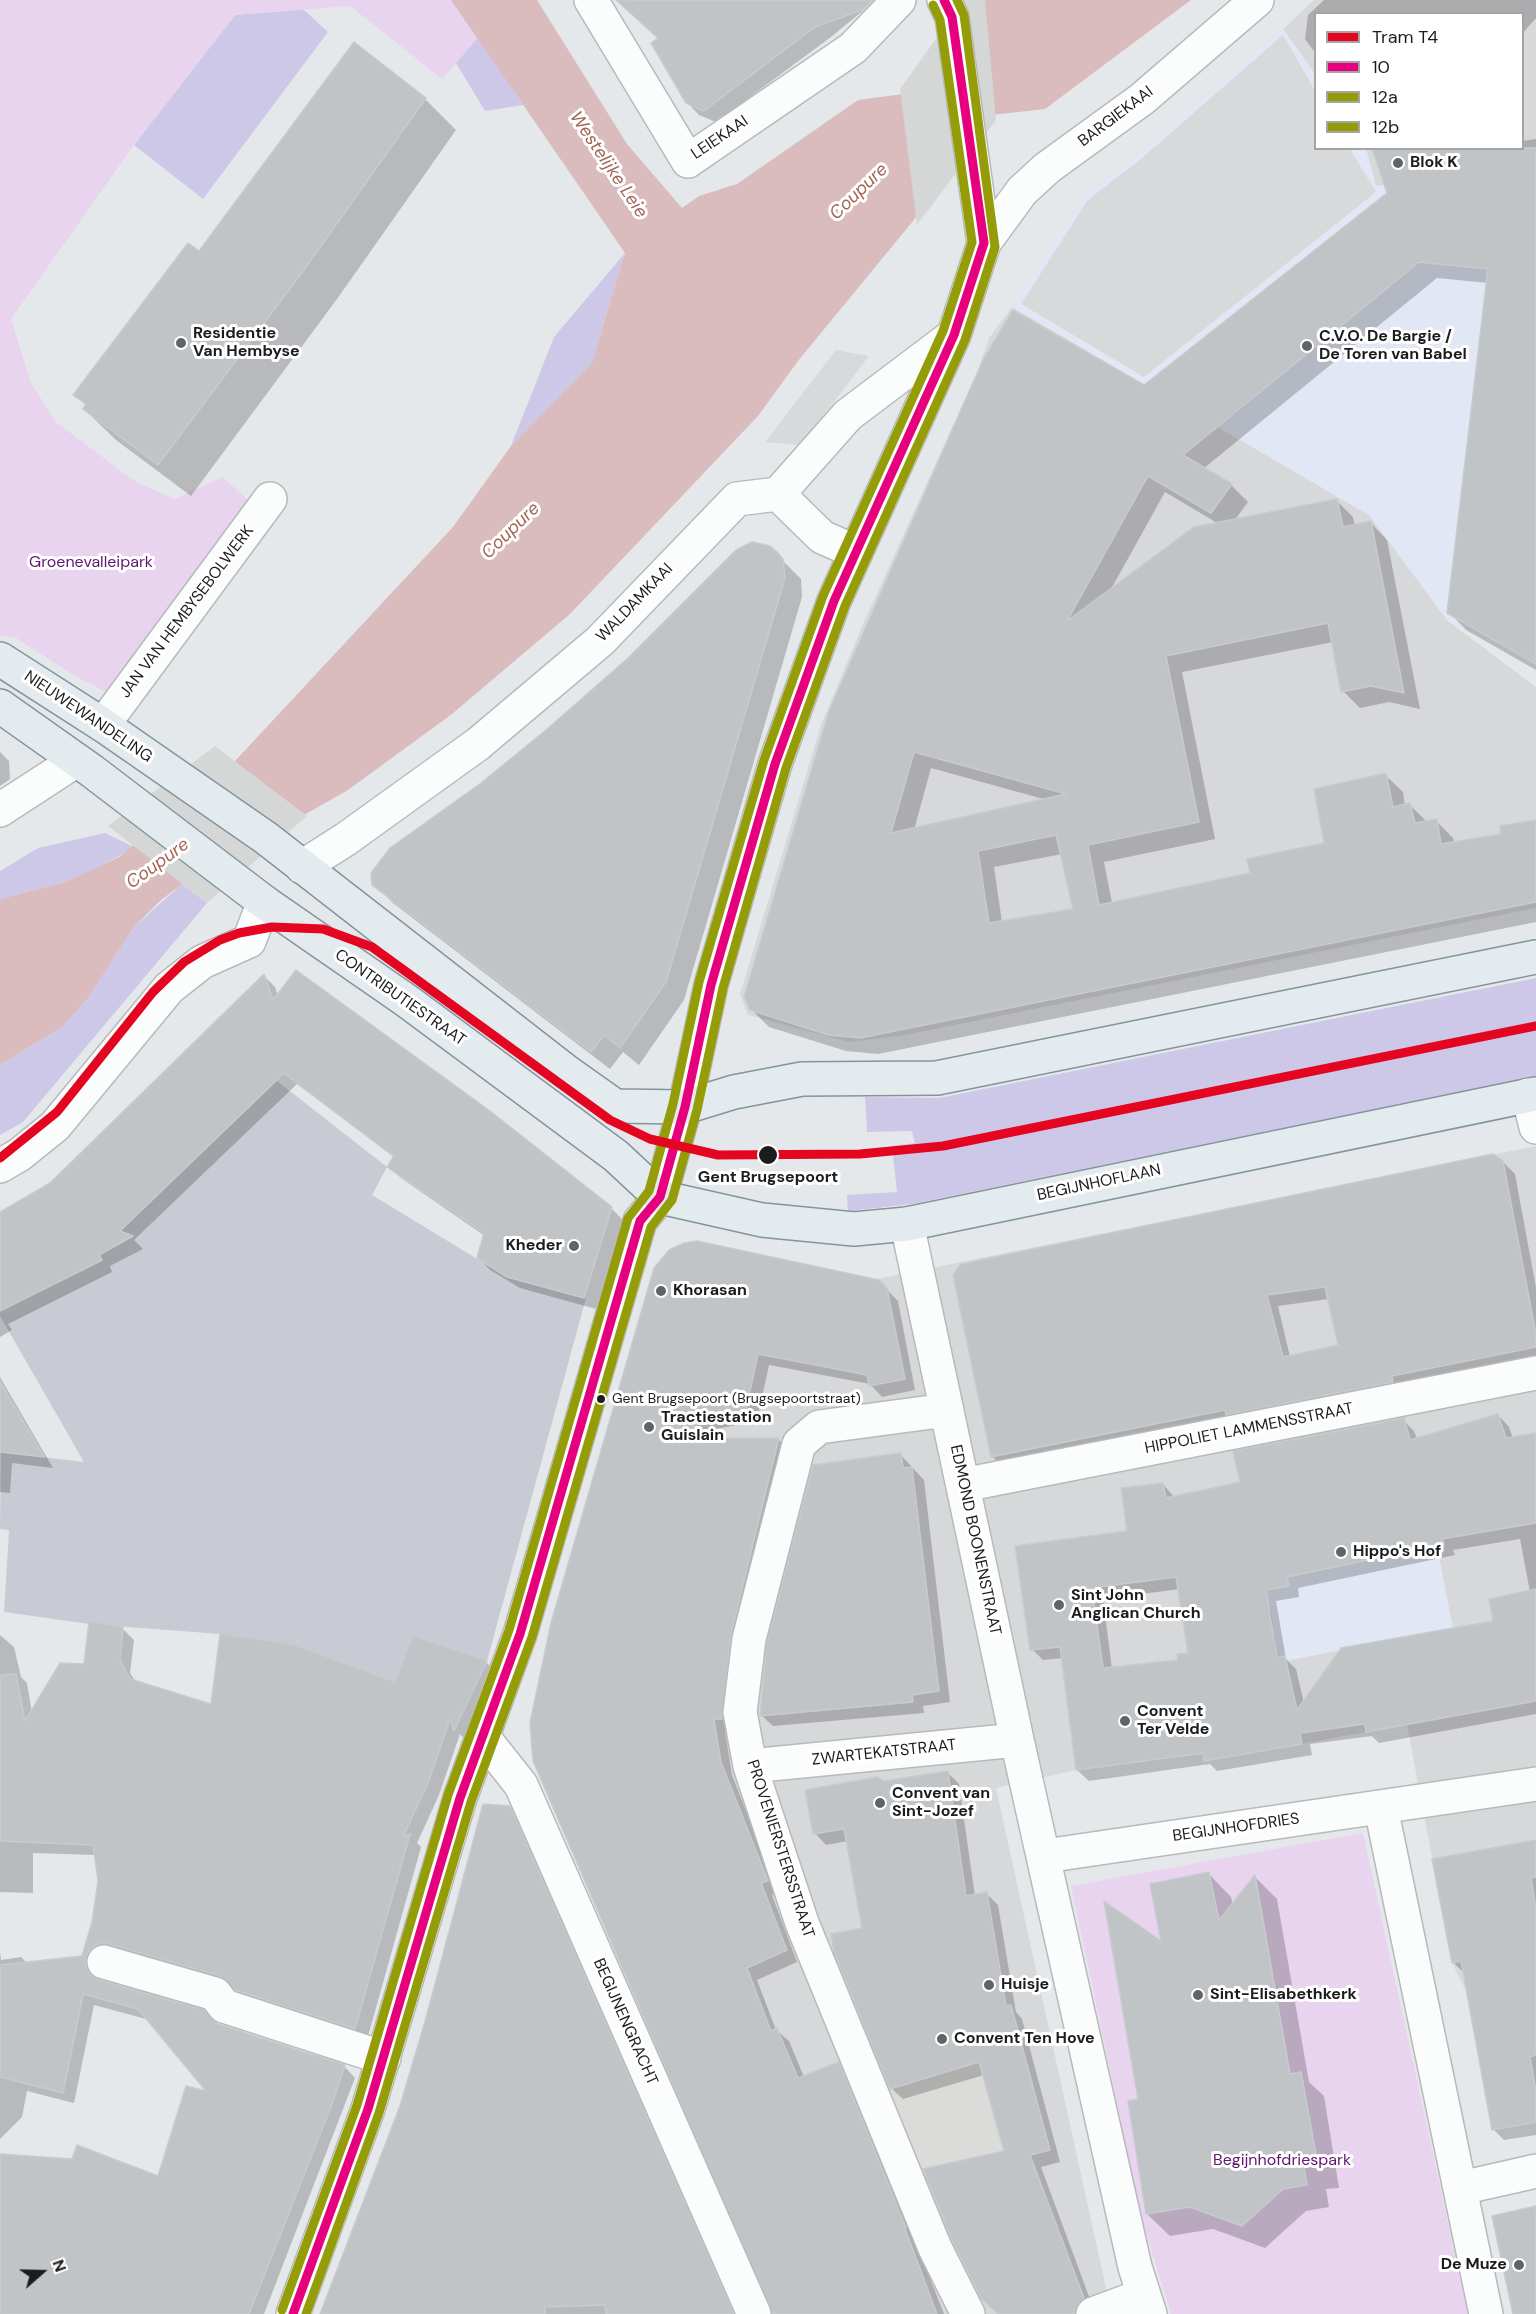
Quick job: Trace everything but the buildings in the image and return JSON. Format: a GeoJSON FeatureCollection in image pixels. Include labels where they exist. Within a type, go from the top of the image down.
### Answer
{"type":"FeatureCollection","features":[{"type":"Feature","properties":{"kind":"main road","name":"NIEUWEWANDELING"},"geometry":{"type":"LineString","coordinates":[[0,659],[103,725],[274,844],[302,867]]}},
{"type":"Feature","properties":{"kind":"main road"},"geometry":{"type":"LineString","coordinates":[[0,705],[74,759]]}},
{"type":"Feature","properties":{"kind":"main road","name":"CONTRIBUTIESTRAAT"},"geometry":{"type":"LineString","coordinates":[[74,759],[264,902],[407,1001],[616,1156],[660,1197]]}},
{"type":"Feature","properties":{"kind":"main road"},"geometry":{"type":"LineString","coordinates":[[302,867],[567,1072],[615,1106],[685,1107],[734,1092],[802,1079],[937,1078],[1536,957]]}},
{"type":"Feature","properties":{"kind":"main road","name":"BEGIJNHOFLAAN"},"geometry":{"type":"LineString","coordinates":[[660,1197],[762,1220],[854,1229],[908,1224],[1532,1095]]}},
{"type":"Feature","properties":{"kind":"street","name":"LEIEKAAI"},"geometry":{"type":"LineString","coordinates":[[591,0],[688,161],[853,48],[898,0]]}},
{"type":"Feature","properties":{"kind":"street","name":"BARGIEKAAI"},"geometry":{"type":"LineString","coordinates":[[984,243],[1022,191],[1047,168],[1142,99],[1257,0]]}},
{"type":"Feature","properties":{"kind":"street"},"geometry":{"type":"LineString","coordinates":[[293,2314],[368,2109],[460,1798],[520,1634],[640,1221],[660,1197],[685,1107],[711,985],[775,764],[834,601],[954,335],[984,243],[948,9]]}},
{"type":"Feature","properties":{"kind":"street"},"geometry":{"type":"LineString","coordinates":[[856,552],[822,537],[778,494],[848,415],[954,335]]}},
{"type":"Feature","properties":{"kind":"street","name":"WALDAMKAAI"},"geometry":{"type":"LineString","coordinates":[[302,867],[346,839],[486,737],[600,641],[737,499],[778,494]]}},
{"type":"Feature","properties":{"kind":"street","name":"JAN VAN HEMBYSEBOLWERK"},"geometry":{"type":"LineString","coordinates":[[103,725],[270,499]]}},
{"type":"Feature","properties":{"kind":"street"},"geometry":{"type":"LineString","coordinates":[[0,810],[66,767],[74,759]]}},
{"type":"Feature","properties":{"kind":"street"},"geometry":{"type":"LineString","coordinates":[[0,1166],[19,1155],[55,1126],[169,988],[202,962],[249,941],[264,902]]}},
{"type":"Feature","properties":{"kind":"street"},"geometry":{"type":"LineString","coordinates":[[1532,1095],[1536,1127]]}},
{"type":"Feature","properties":{"kind":"street","name":"EDMOND BOONENSTRAAT"},"geometry":{"type":"LineString","coordinates":[[908,1224],[1017,1740],[1045,1856]]}},
{"type":"Feature","properties":{"kind":"street","name":"HIPPOLIET LAMMENSSTRAAT"},"geometry":{"type":"LineString","coordinates":[[963,1485],[1536,1373]]}},
{"type":"Feature","properties":{"kind":"street","name":"PROVENIERSTERSSTRAAT"},"geometry":{"type":"LineString","coordinates":[[947,1410],[819,1427],[799,1444],[749,1639],[740,1712],[750,1766],[802,1923],[935,2248],[968,2314]]}},
{"type":"Feature","properties":{"kind":"street","name":"BEGIJNENGRACHT"},"geometry":{"type":"LineString","coordinates":[[483,1737],[520,1785],[754,2314]]}},
{"type":"Feature","properties":{"kind":"street","name":"ZWARTEKATSTRAAT"},"geometry":{"type":"LineString","coordinates":[[750,1766],[1017,1740]]}},
{"type":"Feature","properties":{"kind":"street","name":"BEGIJNHOFDRIES"},"geometry":{"type":"LineString","coordinates":[[1045,1856],[1536,1784]]}},
{"type":"Feature","properties":{"kind":"street"},"geometry":{"type":"LineString","coordinates":[[1381,1808],[1486,2314]]}},
{"type":"Feature","properties":{"kind":"street"},"geometry":{"type":"LineString","coordinates":[[1045,1856],[1147,2305],[1093,2314]]}},
{"type":"Feature","properties":{"kind":"street"},"geometry":{"type":"LineString","coordinates":[[104,1962],[215,1994],[224,2006],[384,2058]]}},
{"type":"Feature","properties":{"kind":"street"},"geometry":{"type":"LineString","coordinates":[[1461,2188],[1536,2171]]}},
{"type":"Feature","properties":{"kind":"shaded area"},"geometry":{"type":"Polygon","coordinates":[[[451,0],[523,105],[485,111],[456,63],[451,0]]]}},
{"type":"Feature","properties":{"kind":"shaded area"},"geometry":{"type":"Polygon","coordinates":[[[1314,0],[1536,0],[1536,167],[1376,186],[1366,150],[1524,150],[1524,12],[1314,12],[1314,73],[1283,29],[1314,0]]]}},
{"type":"Feature","properties":{"kind":"shaded area"},"geometry":{"type":"Polygon","coordinates":[[[303,9],[328,32],[203,199],[134,145],[235,15],[303,9]]]}},
{"type":"Feature","properties":{"kind":"shaded area","name":"C.V.O. De Bargie / De Toren van Babel"},"geometry":{"type":"Polygon","coordinates":[[[1283,29],[1314,73],[1314,150],[1366,150],[1376,186],[1536,167],[1536,478],[1505,647],[1448,621],[1369,515],[1012,307],[1086,194],[1141,154],[1283,29]]]}},
{"type":"Feature","properties":{"kind":"shaded area"},"geometry":{"type":"Polygon","coordinates":[[[1283,35],[1314,89],[1314,150],[1351,150],[1376,192],[1144,377],[1021,304],[1088,200],[1141,159],[1283,35]]]}},
{"type":"Feature","properties":{"kind":"shaded area"},"geometry":{"type":"Polygon","coordinates":[[[625,253],[592,363],[511,446],[554,337],[625,253]]]}},
{"type":"Feature","properties":{"kind":"shaded area"},"geometry":{"type":"Polygon","coordinates":[[[1012,307],[1369,515],[1448,621],[1536,687],[1536,908],[900,1036],[848,1042],[748,1015],[740,994],[821,725],[863,624],[978,370],[989,338],[1012,307]]]}},
{"type":"Feature","properties":{"kind":"shaded area"},"geometry":{"type":"Polygon","coordinates":[[[836,350],[869,356],[801,445],[765,442],[836,350]]]}},
{"type":"Feature","properties":{"kind":"shaded area"},"geometry":{"type":"Polygon","coordinates":[[[105,833],[134,847],[91,872],[66,882],[0,899],[0,871],[38,848],[105,833]]]}},
{"type":"Feature","properties":{"kind":"shaded area"},"geometry":{"type":"Polygon","coordinates":[[[182,884],[207,903],[23,1122],[0,1135],[0,1065],[62,1027],[86,1001],[134,927],[182,884]]]}},
{"type":"Feature","properties":{"kind":"shaded area"},"geometry":{"type":"Polygon","coordinates":[[[1536,978],[1536,1076],[912,1204],[848,1211],[847,1195],[897,1192],[892,1146],[915,1143],[912,1131],[867,1132],[865,1097],[939,1098],[1536,978]]]}},
{"type":"Feature","properties":{"kind":"shaded area"},"geometry":{"type":"Polygon","coordinates":[[[277,1081],[387,1167],[372,1195],[507,1277],[586,1298],[487,1661],[413,1636],[395,1682],[292,1644],[220,1634],[89,1624],[4,1612],[9,1530],[0,1529],[1,1452],[84,1462],[0,1316],[0,1311],[102,1261],[99,1255],[132,1237],[120,1231],[277,1081]]]}},
{"type":"Feature","properties":{"kind":"shaded area"},"geometry":{"type":"Polygon","coordinates":[[[1536,1146],[1536,2122],[1492,2130],[1467,1993],[1452,1963],[1407,1725],[1204,1761],[1203,1753],[1076,1770],[996,1788],[1108,2297],[1129,2314],[771,2314],[533,1761],[530,1723],[549,1630],[660,1260],[669,1250],[684,1243],[877,1279],[1536,1146]]]}},
{"type":"Feature","properties":{"kind":"shaded area","name":"Hippo's Hof"},"geometry":{"type":"Polygon","coordinates":[[[1236,1465],[1426,1495],[1444,1544],[1437,1546],[1453,1628],[1286,1661],[1285,1656],[1277,1658],[1271,1610],[1250,1614],[1251,1538],[1236,1465]]]}},
{"type":"Feature","properties":{"kind":"shaded area"},"geometry":{"type":"Polygon","coordinates":[[[979,2062],[1007,2157],[978,2157],[904,2173],[872,2094],[979,2062]]]}},
{"type":"Feature","properties":{"kind":"green space","name":"Groenevalleipark"},"geometry":{"type":"Polygon","coordinates":[[[0,0],[451,0],[478,38],[442,79],[350,6],[235,15],[134,145],[11,319],[31,383],[56,422],[133,480],[174,499],[223,477],[251,503],[110,694],[73,675],[16,638],[0,635],[0,0]]]}},
{"type":"Feature","properties":{"kind":"green space","name":"Begijnhofdriespark"},"geometry":{"type":"Polygon","coordinates":[[[1363,1833],[1468,2314],[1171,2314],[1141,2216],[1071,1886],[1363,1833]]]}},
{"type":"Feature","properties":{"kind":"water"},"geometry":{"type":"Polygon","coordinates":[[[451,0],[537,0],[627,144],[682,208],[699,196],[737,184],[858,100],[903,94],[970,0],[1191,0],[1045,109],[992,115],[913,221],[798,361],[758,416],[570,614],[452,714],[348,790],[182,884],[160,901],[134,927],[86,1001],[62,1027],[0,1065],[0,899],[66,882],[119,857],[235,761],[453,527],[511,446],[592,363],[625,253],[451,0]]]}},
{"type":"Feature","properties":{"kind":"pier"},"geometry":{"type":"Polygon","coordinates":[[[964,0],[985,0],[996,120],[917,225],[900,89],[964,0]]]}},
{"type":"Feature","properties":{"kind":"pier"},"geometry":{"type":"Polygon","coordinates":[[[215,746],[307,816],[207,903],[108,826],[215,746]]]}},
{"type":"Feature","properties":{"kind":"tram line","name":"T4"},"geometry":{"type":"LineString","coordinates":[[0,1158],[57,1112],[153,992],[184,962],[220,940],[239,933],[272,927],[323,929],[372,947],[610,1120],[650,1139],[718,1155],[860,1154],[943,1146],[1536,1026]]}},
{"type":"Feature","properties":{"kind":"transit line","name":"10"},"geometry":{"type":"LineString","coordinates":[[293,2314],[368,2109],[460,1798],[520,1634],[640,1221],[660,1197],[685,1107],[711,985],[775,764],[834,601],[954,335],[984,243],[952,17],[944,0]]}},
{"type":"Feature","properties":{"kind":"transit line","name":"12a"},"geometry":{"type":"LineString","coordinates":[[306,2314],[379,2113],[471,1802],[532,1637],[651,1227],[672,1200],[697,1110],[723,988],[786,768],[845,606],[965,340],[995,247],[964,15],[957,0]]}},
{"type":"Feature","properties":{"kind":"transit line","name":"12b"},"geometry":{"type":"LineString","coordinates":[[282,2310],[357,2105],[448,1795],[509,1630],[628,1218],[649,1191],[673,1104],[699,982],[764,760],[823,596],[943,331],[972,242],[940,20],[933,5]]}},
{"type":"Feature","properties":{"kind":"place","name":"Blok K"},"geometry":{"type":"Point","coordinates":[1398,163]}},
{"type":"Feature","properties":{"kind":"place","name":"Residentie Van Hembyse"},"geometry":{"type":"Point","coordinates":[181,343]}},
{"type":"Feature","properties":{"kind":"place","name":"C.V.O. De Bargie / De Toren van Babel"},"geometry":{"type":"Point","coordinates":[1307,346]}},
{"type":"Feature","properties":{"kind":"place","name":"Gent Brugsepoort"},"geometry":{"type":"Point","coordinates":[768,1155]}},
{"type":"Feature","properties":{"kind":"place","name":"Kheder"},"geometry":{"type":"Point","coordinates":[574,1246]}},
{"type":"Feature","properties":{"kind":"place","name":"Khorasan"},"geometry":{"type":"Point","coordinates":[661,1291]}},
{"type":"Feature","properties":{"kind":"place","name":"Gent Brugsepoort (Brugsepoortstraat)"},"geometry":{"type":"Point","coordinates":[601,1399]}},
{"type":"Feature","properties":{"kind":"place","name":"Tractiestation Guislain"},"geometry":{"type":"Point","coordinates":[649,1427]}},
{"type":"Feature","properties":{"kind":"place","name":"Hippo's Hof"},"geometry":{"type":"Point","coordinates":[1341,1552]}},
{"type":"Feature","properties":{"kind":"place","name":"Sint John Anglican Church"},"geometry":{"type":"Point","coordinates":[1059,1605]}},
{"type":"Feature","properties":{"kind":"place","name":"Convent Ter Velde"},"geometry":{"type":"Point","coordinates":[1125,1721]}},
{"type":"Feature","properties":{"kind":"place","name":"Convent van Sint-Jozef"},"geometry":{"type":"Point","coordinates":[880,1803]}},
{"type":"Feature","properties":{"kind":"place","name":"Huisje"},"geometry":{"type":"Point","coordinates":[989,1985]}},
{"type":"Feature","properties":{"kind":"place","name":"Sint-Elisabethkerk"},"geometry":{"type":"Point","coordinates":[1198,1995]}},
{"type":"Feature","properties":{"kind":"place","name":"Convent Ten Hove"},"geometry":{"type":"Point","coordinates":[942,2039]}},
{"type":"Feature","properties":{"kind":"place","name":"De Muze"},"geometry":{"type":"Point","coordinates":[1519,2265]}},
{"type":"Feature","properties":{"kind":"water label","name":"Westelijke Leie"},"geometry":{"type":"Point","coordinates":[608,165]}},
{"type":"Feature","properties":{"kind":"water label","name":"Coupure"},"geometry":{"type":"Point","coordinates":[859,192]}},
{"type":"Feature","properties":{"kind":"water label","name":"Coupure"},"geometry":{"type":"Point","coordinates":[511,531]}},
{"type":"Feature","properties":{"kind":"water label","name":"Coupure"},"geometry":{"type":"Point","coordinates":[158,864]}}]}
